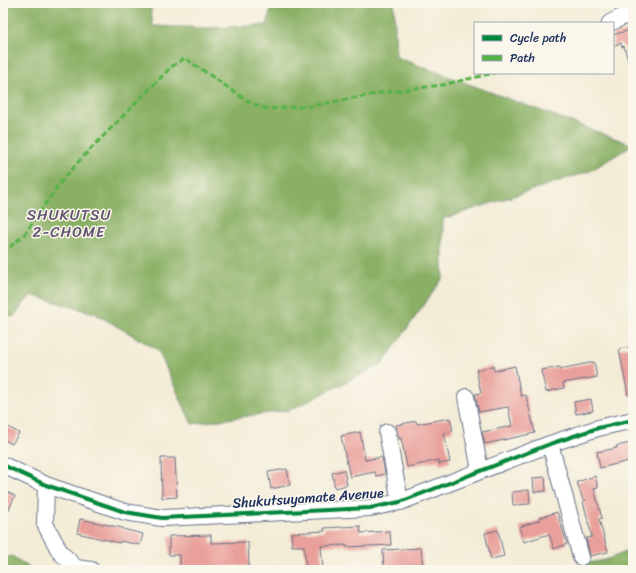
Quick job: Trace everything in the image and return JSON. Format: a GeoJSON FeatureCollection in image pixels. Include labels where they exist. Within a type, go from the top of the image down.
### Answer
{"type":"FeatureCollection","features":[{"type":"Feature","properties":{"kind":"street"},"geometry":{"type":"LineString","coordinates":[[466,397],[480,470]]}},
{"type":"Feature","properties":{"kind":"street","name":"Shukutsuyamate Avenue"},"geometry":{"type":"LineString","coordinates":[[3,465],[46,485],[125,512],[162,518],[370,508],[400,502],[550,444],[598,428],[633,420]]}},
{"type":"Feature","properties":{"kind":"street"},"geometry":{"type":"LineString","coordinates":[[387,432],[400,502]]}},
{"type":"Feature","properties":{"kind":"street"},"geometry":{"type":"LineString","coordinates":[[550,444],[581,558]]}},
{"type":"Feature","properties":{"kind":"street"},"geometry":{"type":"LineString","coordinates":[[46,485],[45,524],[60,552],[76,568],[91,570]]}},
{"type":"Feature","properties":{"kind":"green space"},"geometry":{"type":"Polygon","coordinates":[[[3,3],[150,3],[153,26],[209,28],[267,25],[272,3],[394,3],[396,57],[633,145],[590,171],[443,219],[443,278],[382,364],[290,410],[192,424],[158,350],[94,313],[31,295],[13,317],[3,312],[3,3]]]}},
{"type":"Feature","properties":{"kind":"green space"},"geometry":{"type":"Polygon","coordinates":[[[633,549],[633,570],[565,570],[570,566],[606,560],[633,549]]]}},
{"type":"Feature","properties":{"kind":"green space"},"geometry":{"type":"Polygon","coordinates":[[[12,556],[33,570],[3,570],[3,558],[12,556]]]}},
{"type":"Feature","properties":{"kind":"building"},"geometry":{"type":"Polygon","coordinates":[[[633,29],[633,67],[630,68],[624,46],[622,47],[621,43],[614,46],[614,35],[633,29]]]}},
{"type":"Feature","properties":{"kind":"building"},"geometry":{"type":"Polygon","coordinates":[[[633,346],[633,394],[628,395],[619,349],[633,346]]]}},
{"type":"Feature","properties":{"kind":"building"},"geometry":{"type":"Polygon","coordinates":[[[594,362],[597,377],[563,383],[564,388],[546,392],[541,370],[560,367],[560,369],[594,362]]]}},
{"type":"Feature","properties":{"kind":"building"},"geometry":{"type":"Polygon","coordinates":[[[493,366],[494,371],[515,366],[521,396],[526,395],[535,433],[485,444],[482,432],[512,426],[508,407],[479,412],[475,394],[481,393],[476,370],[493,366]]]}},
{"type":"Feature","properties":{"kind":"building"},"geometry":{"type":"Polygon","coordinates":[[[591,399],[593,411],[576,414],[574,402],[591,399]]]}},
{"type":"Feature","properties":{"kind":"building"},"geometry":{"type":"Polygon","coordinates":[[[450,418],[453,431],[444,433],[450,462],[439,464],[439,460],[407,467],[401,438],[399,439],[396,425],[416,421],[417,424],[450,418]]]}},
{"type":"Feature","properties":{"kind":"building"},"geometry":{"type":"Polygon","coordinates":[[[3,424],[19,433],[12,444],[3,439],[3,424]]]}},
{"type":"Feature","properties":{"kind":"building"},"geometry":{"type":"Polygon","coordinates":[[[360,432],[365,460],[382,457],[385,474],[376,476],[375,472],[350,477],[341,436],[360,432]]]}},
{"type":"Feature","properties":{"kind":"building"},"geometry":{"type":"Polygon","coordinates":[[[631,443],[633,460],[600,468],[597,452],[617,448],[616,446],[631,443]]]}},
{"type":"Feature","properties":{"kind":"building"},"geometry":{"type":"Polygon","coordinates":[[[161,458],[175,458],[177,497],[162,498],[161,458]]]}},
{"type":"Feature","properties":{"kind":"building"},"geometry":{"type":"Polygon","coordinates":[[[287,469],[290,485],[271,489],[268,472],[287,469]]]}},
{"type":"Feature","properties":{"kind":"building"},"geometry":{"type":"Polygon","coordinates":[[[344,470],[347,485],[335,488],[332,473],[344,470]]]}},
{"type":"Feature","properties":{"kind":"building"},"geometry":{"type":"Polygon","coordinates":[[[595,476],[598,487],[594,488],[602,518],[599,519],[608,552],[590,556],[586,538],[592,537],[583,501],[586,500],[583,500],[577,482],[595,476]]]}},
{"type":"Feature","properties":{"kind":"building"},"geometry":{"type":"Polygon","coordinates":[[[545,477],[546,491],[534,492],[533,478],[545,477]]]}},
{"type":"Feature","properties":{"kind":"building"},"geometry":{"type":"Polygon","coordinates":[[[3,490],[15,496],[3,522],[3,490]]]}},
{"type":"Feature","properties":{"kind":"building"},"geometry":{"type":"Polygon","coordinates":[[[529,490],[530,504],[513,505],[512,492],[529,490]]]}},
{"type":"Feature","properties":{"kind":"building"},"geometry":{"type":"Polygon","coordinates":[[[557,512],[567,544],[554,549],[549,534],[524,542],[519,527],[557,512]]]}},
{"type":"Feature","properties":{"kind":"building"},"geometry":{"type":"Polygon","coordinates":[[[80,519],[123,528],[143,534],[140,545],[120,541],[120,543],[77,533],[80,519]]]}},
{"type":"Feature","properties":{"kind":"building"},"geometry":{"type":"Polygon","coordinates":[[[360,526],[361,533],[390,531],[391,545],[346,547],[346,545],[321,546],[323,570],[306,570],[304,546],[292,546],[291,533],[325,531],[324,528],[360,526]]]}},
{"type":"Feature","properties":{"kind":"building"},"geometry":{"type":"Polygon","coordinates":[[[498,530],[504,556],[491,559],[485,533],[498,530]]]}},
{"type":"Feature","properties":{"kind":"building"},"geometry":{"type":"Polygon","coordinates":[[[211,535],[211,543],[248,542],[249,566],[180,568],[180,555],[169,555],[169,536],[211,535]]]}},
{"type":"Feature","properties":{"kind":"building"},"geometry":{"type":"Polygon","coordinates":[[[421,548],[423,568],[384,570],[383,550],[421,548]]]}},
{"type":"Feature","properties":{"kind":"marked path"},"geometry":{"type":"LineString","coordinates":[[3,253],[24,235],[59,184],[81,159],[171,67],[185,58],[249,102],[267,109],[311,106],[386,92],[442,85],[490,74]]}},
{"type":"Feature","properties":{"kind":"cycle path"},"geometry":{"type":"LineString","coordinates":[[3,465],[46,485],[125,512],[162,518],[370,508],[400,502],[550,444],[598,428],[633,420]]}},
{"type":"Feature","properties":{"kind":"district","name":"SHUKUTSU 2-CHOME"},"geometry":{"type":"Point","coordinates":[69,224]}}]}
